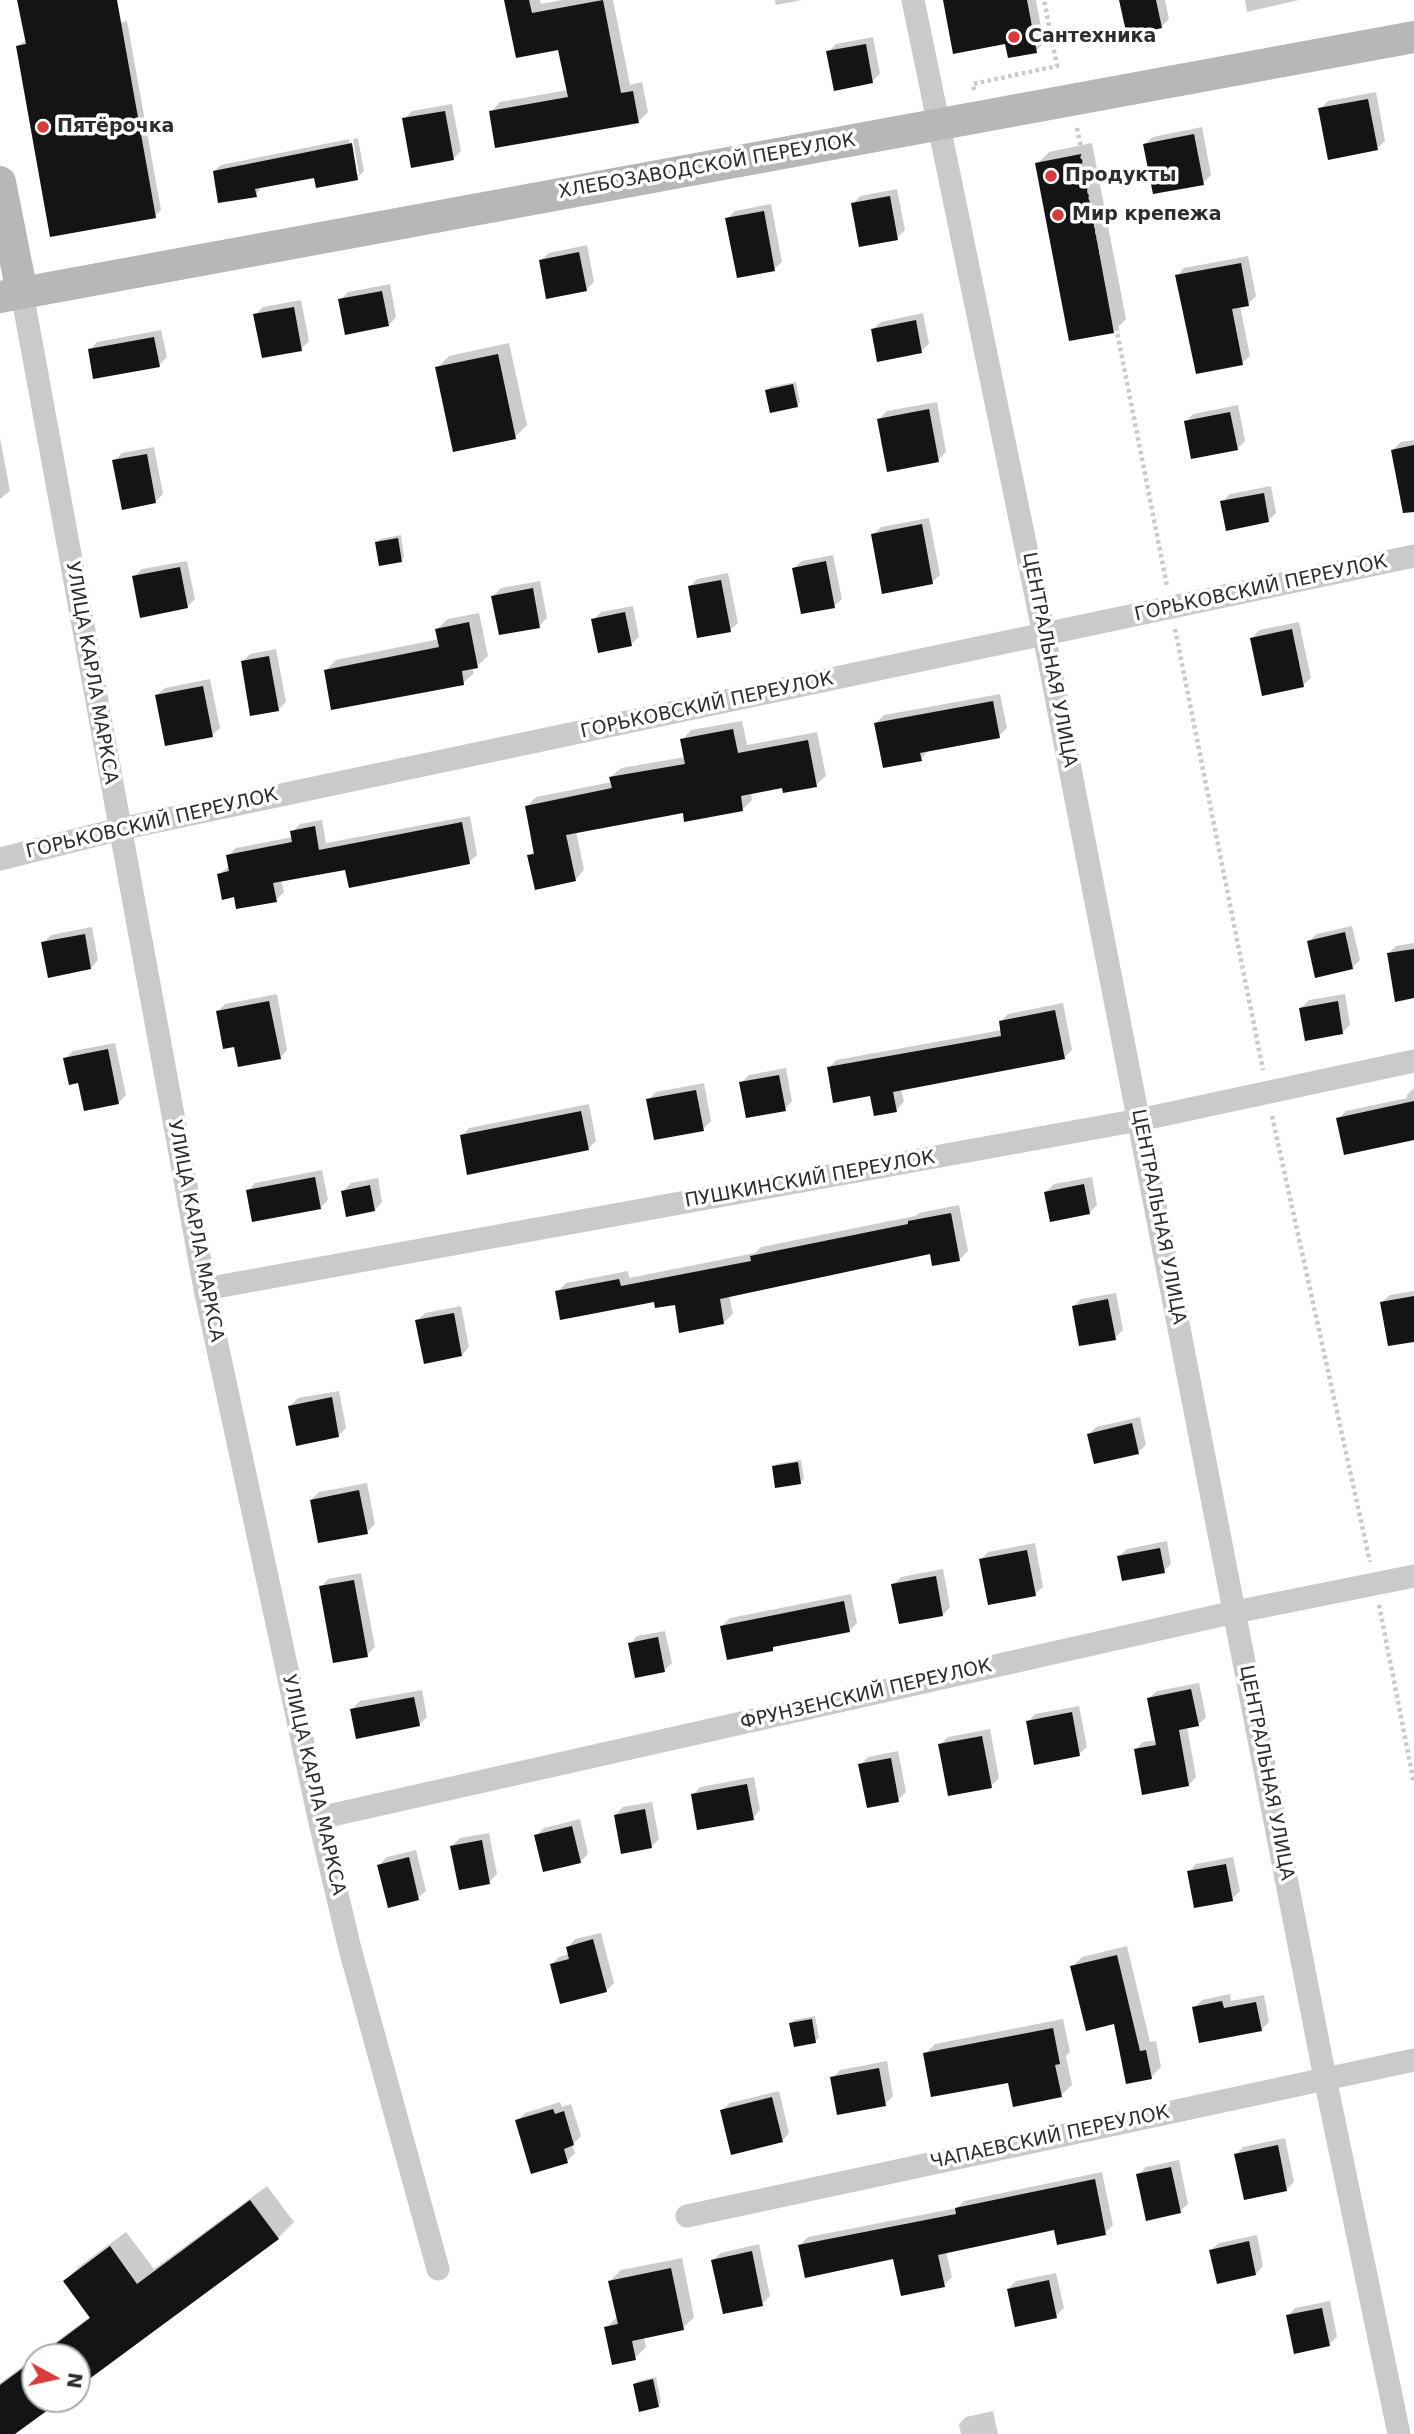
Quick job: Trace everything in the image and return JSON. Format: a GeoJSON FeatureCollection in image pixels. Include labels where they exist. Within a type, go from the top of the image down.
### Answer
{"type":"FeatureCollection","features":[{"type":"Feature","properties":{"kind":"street","name":"ЦЕНТРАЛЬНАЯ УЛИЦА"},"geometry":{"type":"LineString","coordinates":[[913,0],[1044,635],[1325,2078],[1399,2434]]}},
{"type":"Feature","properties":{"kind":"street","name":"ХЛЕБОЗАВОДСКОЙ ПЕРЕУЛОК"},"geometry":{"type":"LineString","coordinates":[[11,295],[1414,37]]}},
{"type":"Feature","properties":{"kind":"street","name":"УЛИЦА КАРЛА МАРКСА"},"geometry":{"type":"LineString","coordinates":[[0,182],[11,295],[120,829],[205,1289],[350,1950],[438,2269]]}},
{"type":"Feature","properties":{"kind":"street","name":"ГОРЬКОВСКИЙ ПЕРЕУЛОК"},"geometry":{"type":"LineString","coordinates":[[0,859],[120,829],[1414,556]]}},
{"type":"Feature","properties":{"kind":"street","name":"ПУШКИНСКИЙ ПЕРЕУЛОК"},"geometry":{"type":"LineString","coordinates":[[205,1289],[1139,1120],[1414,1061]]}},
{"type":"Feature","properties":{"kind":"street","name":"ФРУНЗЕНСКИЙ ПЕРЕУЛОК"},"geometry":{"type":"LineString","coordinates":[[319,1818],[1235,1612],[1414,1576]]}},
{"type":"Feature","properties":{"kind":"street","name":"ЧАПАЕВСКИЙ ПЕРЕУЛОК"},"geometry":{"type":"LineString","coordinates":[[687,2216],[1414,2060]]}},
{"type":"Feature","properties":{"kind":"path"},"geometry":{"type":"LineString","coordinates":[[981,116],[973,85],[1057,66],[1044,0]]}},
{"type":"Feature","properties":{"kind":"path"},"geometry":{"type":"LineString","coordinates":[[1064,130],[1078,128],[1267,1093],[1375,1584],[1414,1783]]}},
{"type":"Feature","properties":{"kind":"building"},"geometry":{"type":"Polygon","coordinates":[[[17,0],[117,0],[156,218],[50,237],[16,46],[26,44],[17,0]]]}},
{"type":"Feature","properties":{"kind":"building"},"geometry":{"type":"Polygon","coordinates":[[[504,0],[529,0],[532,13],[603,0],[621,93],[633,91],[639,123],[495,148],[489,111],[568,97],[558,50],[516,58],[504,0]]]}},
{"type":"Feature","properties":{"kind":"building"},"geometry":{"type":"Polygon","coordinates":[[[943,0],[1027,0],[1037,53],[1008,58],[1005,44],[953,54],[943,0]]]}},
{"type":"Feature","properties":{"kind":"building"},"geometry":{"type":"Polygon","coordinates":[[[1119,0],[1156,0],[1162,28],[1127,36],[1119,0]]]}},
{"type":"Feature","properties":{"kind":"building"},"geometry":{"type":"Polygon","coordinates":[[[866,44],[873,83],[834,91],[826,51],[866,44]]]}},
{"type":"Feature","properties":{"kind":"building"},"geometry":{"type":"Polygon","coordinates":[[[1368,99],[1378,150],[1328,160],[1318,108],[1368,99]]]}},
{"type":"Feature","properties":{"kind":"building"},"geometry":{"type":"Polygon","coordinates":[[[445,111],[454,160],[411,168],[402,118],[445,111]]]}},
{"type":"Feature","properties":{"kind":"building"},"geometry":{"type":"Polygon","coordinates":[[[1194,134],[1204,185],[1153,194],[1143,144],[1194,134]]]}},
{"type":"Feature","properties":{"kind":"building"},"geometry":{"type":"Polygon","coordinates":[[[352,143],[358,180],[316,188],[314,178],[255,189],[257,197],[218,203],[213,171],[352,143]]]}},
{"type":"Feature","properties":{"kind":"building"},"geometry":{"type":"Polygon","coordinates":[[[1081,154],[1114,333],[1069,341],[1035,163],[1081,154]]]}},
{"type":"Feature","properties":{"kind":"building"},"geometry":{"type":"Polygon","coordinates":[[[890,196],[898,240],[859,247],[851,203],[890,196]]]}},
{"type":"Feature","properties":{"kind":"building"},"geometry":{"type":"Polygon","coordinates":[[[764,211],[775,271],[737,278],[725,218],[764,211]]]}},
{"type":"Feature","properties":{"kind":"building"},"geometry":{"type":"Polygon","coordinates":[[[579,252],[587,291],[546,299],[539,260],[579,252]]]}},
{"type":"Feature","properties":{"kind":"building"},"geometry":{"type":"Polygon","coordinates":[[[1241,263],[1249,306],[1232,309],[1243,365],[1196,374],[1175,275],[1241,263]]]}},
{"type":"Feature","properties":{"kind":"building"},"geometry":{"type":"Polygon","coordinates":[[[382,291],[389,326],[345,335],[338,299],[382,291]]]}},
{"type":"Feature","properties":{"kind":"building"},"geometry":{"type":"Polygon","coordinates":[[[294,307],[302,351],[262,358],[253,314],[294,307]]]}},
{"type":"Feature","properties":{"kind":"building"},"geometry":{"type":"Polygon","coordinates":[[[916,320],[922,353],[877,362],[871,329],[916,320]]]}},
{"type":"Feature","properties":{"kind":"building"},"geometry":{"type":"Polygon","coordinates":[[[154,337],[160,367],[93,379],[88,349],[154,337]]]}},
{"type":"Feature","properties":{"kind":"building"},"geometry":{"type":"Polygon","coordinates":[[[498,354],[516,439],[453,452],[435,367],[498,354]]]}},
{"type":"Feature","properties":{"kind":"building"},"geometry":{"type":"Polygon","coordinates":[[[793,384],[798,407],[770,413],[765,390],[793,384]]]}},
{"type":"Feature","properties":{"kind":"building"},"geometry":{"type":"Polygon","coordinates":[[[929,409],[939,462],[887,472],[877,419],[929,409]]]}},
{"type":"Feature","properties":{"kind":"building"},"geometry":{"type":"Polygon","coordinates":[[[1230,412],[1238,450],[1191,459],[1184,421],[1230,412]]]}},
{"type":"Feature","properties":{"kind":"building"},"geometry":{"type":"Polygon","coordinates":[[[1414,445],[1414,512],[1403,513],[1391,450],[1414,445]]]}},
{"type":"Feature","properties":{"kind":"building"},"geometry":{"type":"Polygon","coordinates":[[[147,454],[156,503],[122,510],[112,460],[147,454]]]}},
{"type":"Feature","properties":{"kind":"building"},"geometry":{"type":"Polygon","coordinates":[[[1264,493],[1269,522],[1226,531],[1220,501],[1264,493]]]}},
{"type":"Feature","properties":{"kind":"building"},"geometry":{"type":"Polygon","coordinates":[[[922,524],[933,584],[882,594],[871,534],[922,524]]]}},
{"type":"Feature","properties":{"kind":"building"},"geometry":{"type":"Polygon","coordinates":[[[398,538],[402,562],[379,566],[375,542],[398,538]]]}},
{"type":"Feature","properties":{"kind":"building"},"geometry":{"type":"Polygon","coordinates":[[[826,561],[835,608],[801,614],[792,568],[826,561]]]}},
{"type":"Feature","properties":{"kind":"building"},"geometry":{"type":"Polygon","coordinates":[[[180,567],[188,608],[140,618],[132,576],[180,567]]]}},
{"type":"Feature","properties":{"kind":"building"},"geometry":{"type":"Polygon","coordinates":[[[721,580],[731,632],[697,638],[688,586],[721,580]]]}},
{"type":"Feature","properties":{"kind":"building"},"geometry":{"type":"Polygon","coordinates":[[[533,588],[540,628],[499,635],[491,596],[533,588]]]}},
{"type":"Feature","properties":{"kind":"building"},"geometry":{"type":"Polygon","coordinates":[[[625,612],[632,646],[598,653],[591,619],[625,612]]]}},
{"type":"Feature","properties":{"kind":"building"},"geometry":{"type":"Polygon","coordinates":[[[469,622],[478,668],[462,671],[464,685],[331,710],[324,670],[439,647],[435,629],[469,622]]]}},
{"type":"Feature","properties":{"kind":"building"},"geometry":{"type":"Polygon","coordinates":[[[1292,629],[1304,687],[1262,696],[1250,638],[1292,629]]]}},
{"type":"Feature","properties":{"kind":"building"},"geometry":{"type":"Polygon","coordinates":[[[269,656],[279,711],[250,716],[241,661],[269,656]]]}},
{"type":"Feature","properties":{"kind":"building"},"geometry":{"type":"Polygon","coordinates":[[[203,686],[213,737],[165,746],[155,695],[203,686]]]}},
{"type":"Feature","properties":{"kind":"building"},"geometry":{"type":"Polygon","coordinates":[[[993,701],[1000,738],[920,753],[922,761],[883,768],[874,723],[993,701]]]}},
{"type":"Feature","properties":{"kind":"building"},"geometry":{"type":"Polygon","coordinates":[[[733,729],[738,753],[808,740],[817,787],[783,793],[782,788],[741,796],[743,811],[684,822],[683,813],[566,835],[576,881],[535,890],[527,855],[534,854],[525,806],[612,788],[609,777],[685,764],[680,739],[733,729]]]}},
{"type":"Feature","properties":{"kind":"building"},"geometry":{"type":"Polygon","coordinates":[[[462,822],[470,864],[349,888],[345,870],[273,883],[277,902],[236,909],[234,897],[222,900],[217,874],[229,871],[226,855],[292,842],[290,831],[315,826],[319,850],[462,822]]]}},
{"type":"Feature","properties":{"kind":"building"},"geometry":{"type":"Polygon","coordinates":[[[1345,932],[1353,969],[1315,978],[1307,941],[1345,932]]]}},
{"type":"Feature","properties":{"kind":"building"},"geometry":{"type":"Polygon","coordinates":[[[85,934],[91,969],[48,978],[41,942],[85,934]]]}},
{"type":"Feature","properties":{"kind":"building"},"geometry":{"type":"Polygon","coordinates":[[[1414,949],[1414,998],[1395,1002],[1387,953],[1414,949]]]}},
{"type":"Feature","properties":{"kind":"building"},"geometry":{"type":"Polygon","coordinates":[[[269,1001],[281,1059],[238,1067],[234,1047],[223,1049],[216,1011],[269,1001]]]}},
{"type":"Feature","properties":{"kind":"building"},"geometry":{"type":"Polygon","coordinates":[[[1338,1001],[1343,1034],[1305,1041],[1299,1008],[1338,1001]]]}},
{"type":"Feature","properties":{"kind":"building"},"geometry":{"type":"Polygon","coordinates":[[[1055,1010],[1065,1059],[893,1092],[897,1112],[874,1116],[870,1096],[833,1103],[827,1067],[1001,1036],[999,1021],[1055,1010]]]}},
{"type":"Feature","properties":{"kind":"building"},"geometry":{"type":"Polygon","coordinates":[[[108,1049],[119,1104],[84,1111],[78,1083],[69,1085],[63,1058],[108,1049]]]}},
{"type":"Feature","properties":{"kind":"building"},"geometry":{"type":"Polygon","coordinates":[[[779,1075],[786,1111],[746,1118],[739,1082],[779,1075]]]}},
{"type":"Feature","properties":{"kind":"building"},"geometry":{"type":"Polygon","coordinates":[[[696,1090],[704,1131],[654,1140],[646,1099],[696,1090]]]}},
{"type":"Feature","properties":{"kind":"building"},"geometry":{"type":"Polygon","coordinates":[[[1414,1101],[1414,1140],[1344,1155],[1336,1118],[1414,1101]]]}},
{"type":"Feature","properties":{"kind":"building"},"geometry":{"type":"Polygon","coordinates":[[[581,1111],[589,1150],[467,1175],[460,1135],[581,1111]]]}},
{"type":"Feature","properties":{"kind":"building"},"geometry":{"type":"Polygon","coordinates":[[[315,1177],[321,1209],[252,1222],[246,1190],[315,1177]]]}},
{"type":"Feature","properties":{"kind":"building"},"geometry":{"type":"Polygon","coordinates":[[[1084,1184],[1090,1214],[1050,1222],[1044,1192],[1084,1184]]]}},
{"type":"Feature","properties":{"kind":"building"},"geometry":{"type":"Polygon","coordinates":[[[370,1185],[375,1211],[346,1217],[341,1191],[370,1185]]]}},
{"type":"Feature","properties":{"kind":"building"},"geometry":{"type":"Polygon","coordinates":[[[951,1213],[960,1261],[932,1266],[930,1254],[720,1299],[724,1324],[679,1333],[675,1305],[655,1308],[654,1302],[560,1320],[555,1291],[619,1279],[621,1286],[751,1261],[750,1256],[951,1213]]]}},
{"type":"Feature","properties":{"kind":"building"},"geometry":{"type":"Polygon","coordinates":[[[1414,1296],[1414,1342],[1388,1346],[1380,1302],[1414,1296]]]}},
{"type":"Feature","properties":{"kind":"building"},"geometry":{"type":"Polygon","coordinates":[[[1108,1299],[1116,1340],[1079,1346],[1072,1306],[1108,1299]]]}},
{"type":"Feature","properties":{"kind":"building"},"geometry":{"type":"Polygon","coordinates":[[[454,1313],[462,1356],[424,1364],[415,1320],[454,1313]]]}},
{"type":"Feature","properties":{"kind":"building"},"geometry":{"type":"Polygon","coordinates":[[[332,1397],[339,1437],[296,1446],[288,1406],[332,1397]]]}},
{"type":"Feature","properties":{"kind":"building"},"geometry":{"type":"Polygon","coordinates":[[[1132,1423],[1139,1454],[1094,1464],[1087,1434],[1132,1423]]]}},
{"type":"Feature","properties":{"kind":"building"},"geometry":{"type":"Polygon","coordinates":[[[798,1462],[801,1484],[775,1488],[772,1466],[798,1462]]]}},
{"type":"Feature","properties":{"kind":"building"},"geometry":{"type":"Polygon","coordinates":[[[359,1490],[368,1534],[318,1543],[310,1500],[359,1490]]]}},
{"type":"Feature","properties":{"kind":"building"},"geometry":{"type":"Polygon","coordinates":[[[1160,1548],[1165,1573],[1122,1581],[1117,1556],[1160,1548]]]}},
{"type":"Feature","properties":{"kind":"building"},"geometry":{"type":"Polygon","coordinates":[[[1027,1550],[1036,1596],[988,1605],[979,1559],[1027,1550]]]}},
{"type":"Feature","properties":{"kind":"building"},"geometry":{"type":"Polygon","coordinates":[[[936,1576],[943,1616],[899,1624],[891,1584],[936,1576]]]}},
{"type":"Feature","properties":{"kind":"building"},"geometry":{"type":"Polygon","coordinates":[[[354,1580],[368,1657],[333,1663],[319,1586],[354,1580]]]}},
{"type":"Feature","properties":{"kind":"building"},"geometry":{"type":"Polygon","coordinates":[[[844,1601],[850,1632],[773,1647],[773,1651],[727,1660],[720,1626],[844,1601]]]}},
{"type":"Feature","properties":{"kind":"building"},"geometry":{"type":"Polygon","coordinates":[[[658,1637],[665,1672],[635,1678],[628,1643],[658,1637]]]}},
{"type":"Feature","properties":{"kind":"building"},"geometry":{"type":"Polygon","coordinates":[[[1191,1689],[1199,1726],[1179,1730],[1189,1786],[1142,1795],[1134,1749],[1156,1745],[1147,1698],[1191,1689]]]}},
{"type":"Feature","properties":{"kind":"building"},"geometry":{"type":"Polygon","coordinates":[[[414,1697],[420,1726],[356,1739],[350,1709],[414,1697]]]}},
{"type":"Feature","properties":{"kind":"building"},"geometry":{"type":"Polygon","coordinates":[[[1072,1712],[1080,1756],[1034,1765],[1026,1721],[1072,1712]]]}},
{"type":"Feature","properties":{"kind":"building"},"geometry":{"type":"Polygon","coordinates":[[[982,1736],[992,1788],[948,1796],[938,1744],[982,1736]]]}},
{"type":"Feature","properties":{"kind":"building"},"geometry":{"type":"Polygon","coordinates":[[[891,1758],[899,1802],[867,1808],[858,1764],[891,1758]]]}},
{"type":"Feature","properties":{"kind":"building"},"geometry":{"type":"Polygon","coordinates":[[[747,1784],[754,1820],[697,1830],[691,1794],[747,1784]]]}},
{"type":"Feature","properties":{"kind":"building"},"geometry":{"type":"Polygon","coordinates":[[[645,1809],[652,1848],[621,1854],[614,1815],[645,1809]]]}},
{"type":"Feature","properties":{"kind":"building"},"geometry":{"type":"Polygon","coordinates":[[[572,1826],[581,1863],[543,1872],[534,1835],[572,1826]]]}},
{"type":"Feature","properties":{"kind":"building"},"geometry":{"type":"Polygon","coordinates":[[[482,1840],[490,1884],[459,1890],[450,1846],[482,1840]]]}},
{"type":"Feature","properties":{"kind":"building"},"geometry":{"type":"Polygon","coordinates":[[[409,1857],[419,1900],[388,1908],[377,1865],[409,1857]]]}},
{"type":"Feature","properties":{"kind":"building"},"geometry":{"type":"Polygon","coordinates":[[[1226,1864],[1233,1901],[1194,1908],[1187,1871],[1226,1864]]]}},
{"type":"Feature","properties":{"kind":"building"},"geometry":{"type":"Polygon","coordinates":[[[593,1939],[607,1992],[560,2004],[550,1964],[569,1959],[566,1947],[593,1939]]]}},
{"type":"Feature","properties":{"kind":"building"},"geometry":{"type":"Polygon","coordinates":[[[1117,1955],[1140,2051],[1146,2050],[1152,2079],[1126,2084],[1114,2024],[1086,2031],[1070,1966],[1117,1955]]]}},
{"type":"Feature","properties":{"kind":"building"},"geometry":{"type":"Polygon","coordinates":[[[1222,2001],[1224,2008],[1256,2002],[1262,2031],[1199,2043],[1192,2007],[1222,2001]]]}},
{"type":"Feature","properties":{"kind":"building"},"geometry":{"type":"Polygon","coordinates":[[[812,2019],[816,2043],[794,2047],[789,2023],[812,2019]]]}},
{"type":"Feature","properties":{"kind":"building"},"geometry":{"type":"Polygon","coordinates":[[[1053,2028],[1060,2064],[1055,2065],[1062,2097],[1013,2107],[1008,2083],[931,2097],[923,2053],[1053,2028]]]}},
{"type":"Feature","properties":{"kind":"building"},"geometry":{"type":"Polygon","coordinates":[[[879,2068],[886,2106],[837,2115],[830,2077],[879,2068]]]}},
{"type":"Feature","properties":{"kind":"building"},"geometry":{"type":"Polygon","coordinates":[[[772,2097],[783,2142],[731,2155],[720,2110],[772,2097]]]}},
{"type":"Feature","properties":{"kind":"building"},"geometry":{"type":"Polygon","coordinates":[[[553,2109],[555,2114],[564,2111],[574,2145],[564,2149],[568,2163],[531,2174],[515,2120],[553,2109]]]}},
{"type":"Feature","properties":{"kind":"building"},"geometry":{"type":"Polygon","coordinates":[[[1278,2145],[1287,2191],[1244,2200],[1234,2154],[1278,2145]]]}},
{"type":"Feature","properties":{"kind":"building"},"geometry":{"type":"Polygon","coordinates":[[[1171,2167],[1181,2213],[1146,2221],[1136,2174],[1171,2167]]]}},
{"type":"Feature","properties":{"kind":"building"},"geometry":{"type":"Polygon","coordinates":[[[1095,2179],[1106,2235],[1057,2245],[1054,2230],[938,2255],[945,2287],[901,2296],[893,2259],[805,2278],[798,2245],[956,2214],[955,2208],[1095,2179]]]}},
{"type":"Feature","properties":{"kind":"building"},"geometry":{"type":"Polygon","coordinates":[[[250,2200],[279,2239],[91,2378],[91,2343],[57,2343],[90,2318],[63,2281],[110,2246],[137,2284],[250,2200]]]}},
{"type":"Feature","properties":{"kind":"building"},"geometry":{"type":"Polygon","coordinates":[[[1249,2241],[1256,2275],[1217,2284],[1209,2250],[1249,2241]]]}},
{"type":"Feature","properties":{"kind":"building"},"geometry":{"type":"Polygon","coordinates":[[[752,2251],[763,2306],[723,2314],[711,2260],[752,2251]]]}},
{"type":"Feature","properties":{"kind":"building"},"geometry":{"type":"Polygon","coordinates":[[[671,2268],[684,2330],[632,2341],[636,2360],[612,2365],[604,2327],[618,2324],[608,2281],[671,2268]]]}},
{"type":"Feature","properties":{"kind":"building"},"geometry":{"type":"Polygon","coordinates":[[[1049,2280],[1057,2318],[1015,2327],[1007,2289],[1049,2280]]]}},
{"type":"Feature","properties":{"kind":"building"},"geometry":{"type":"Polygon","coordinates":[[[1322,2308],[1330,2346],[1294,2354],[1286,2315],[1322,2308]]]}},
{"type":"Feature","properties":{"kind":"building"},"geometry":{"type":"Polygon","coordinates":[[[21,2369],[21,2413],[44,2413],[15,2434],[0,2434],[0,2385],[21,2369]]]}},
{"type":"Feature","properties":{"kind":"building"},"geometry":{"type":"Polygon","coordinates":[[[653,2379],[659,2407],[639,2412],[633,2384],[653,2379]]]}},
{"type":"Feature","properties":{"kind":"place","name":"Сантехника"},"geometry":{"type":"Point","coordinates":[1014,37]}},
{"type":"Feature","properties":{"kind":"place","name":"Пятёрочка"},"geometry":{"type":"Point","coordinates":[43,127]}},
{"type":"Feature","properties":{"kind":"place","name":"Продукты"},"geometry":{"type":"Point","coordinates":[1051,176]}},
{"type":"Feature","properties":{"kind":"place","name":"Мир крепежа"},"geometry":{"type":"Point","coordinates":[1058,215]}}]}
